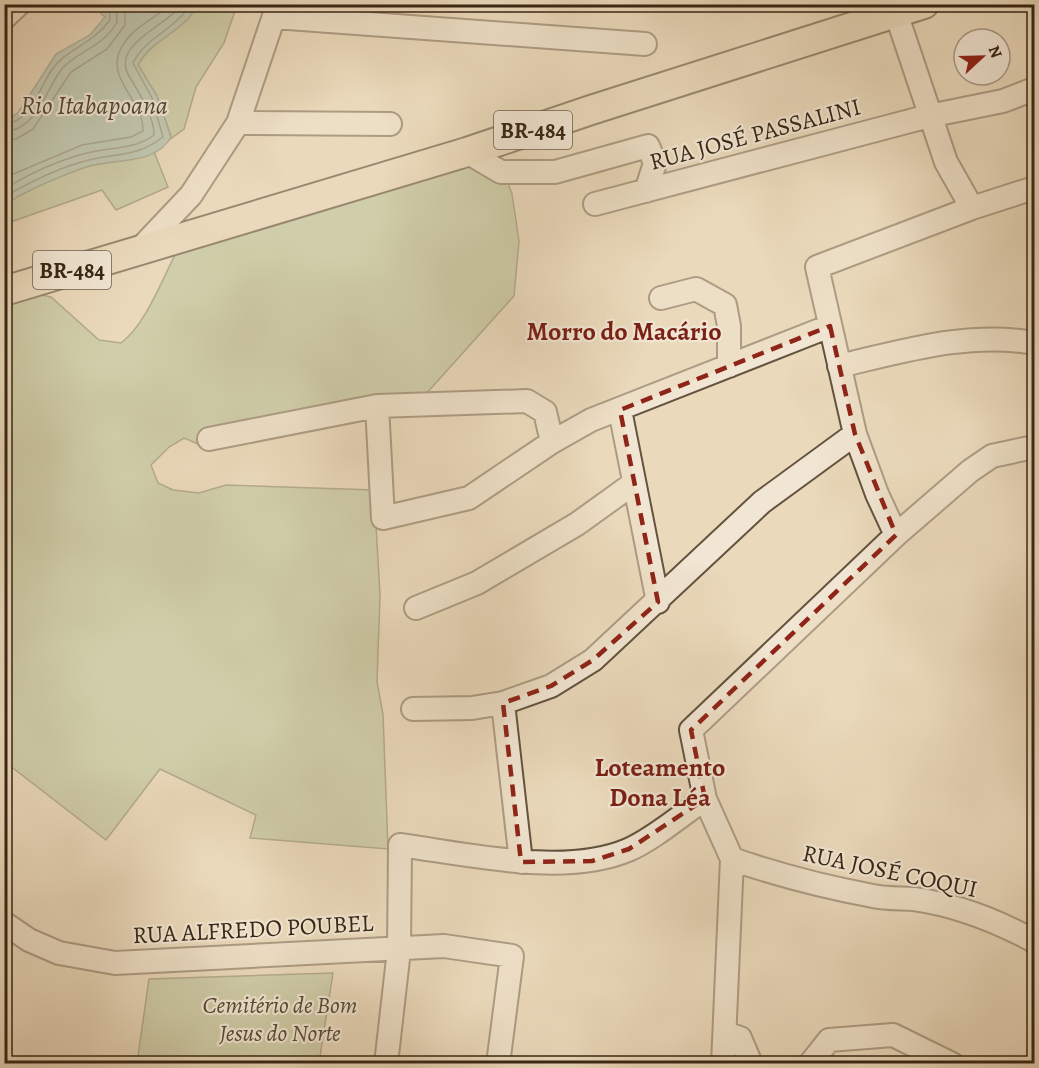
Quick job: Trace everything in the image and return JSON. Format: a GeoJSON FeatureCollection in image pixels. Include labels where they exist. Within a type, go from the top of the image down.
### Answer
{"type":"FeatureCollection","features":[{"type":"Feature","properties":{"kind":"main road","name":"BR-484"},"geometry":{"type":"LineString","coordinates":[[4,291],[467,152],[924,4]]}},
{"type":"Feature","properties":{"kind":"street"},"geometry":{"type":"LineString","coordinates":[[4,18],[19,4]]}},
{"type":"Feature","properties":{"kind":"street"},"geometry":{"type":"LineString","coordinates":[[140,249],[191,195],[238,123],[276,11],[645,44]]}},
{"type":"Feature","properties":{"kind":"street"},"geometry":{"type":"LineString","coordinates":[[896,13],[946,162],[972,208]]}},
{"type":"Feature","properties":{"kind":"street","name":"RUA JOSÉ PASSALINI"},"geometry":{"type":"LineString","coordinates":[[595,204],[929,116],[1003,101],[1035,89]]}},
{"type":"Feature","properties":{"kind":"street"},"geometry":{"type":"LineString","coordinates":[[238,123],[390,124]]}},
{"type":"Feature","properties":{"kind":"street"},"geometry":{"type":"LineString","coordinates":[[467,152],[501,172],[555,172],[648,146],[655,163],[646,191]]}},
{"type":"Feature","properties":{"kind":"street"},"geometry":{"type":"LineString","coordinates":[[896,535],[877,494],[855,434],[817,267],[972,208],[1035,188]]}},
{"type":"Feature","properties":{"kind":"street"},"geometry":{"type":"LineString","coordinates":[[661,298],[696,290],[725,305],[729,326],[729,366]]}},
{"type":"Feature","properties":{"kind":"street"},"geometry":{"type":"LineString","coordinates":[[377,406],[383,518],[469,498],[552,442],[591,420],[830,326]]}},
{"type":"Feature","properties":{"kind":"street"},"geometry":{"type":"LineString","coordinates":[[839,366],[941,343],[1004,338],[1035,343]]}},
{"type":"Feature","properties":{"kind":"street"},"geometry":{"type":"LineString","coordinates":[[209,439],[377,406],[527,401],[545,412],[552,442]]}},
{"type":"Feature","properties":{"kind":"street"},"geometry":{"type":"LineString","coordinates":[[620,410],[658,602]]}},
{"type":"Feature","properties":{"kind":"street"},"geometry":{"type":"LineString","coordinates":[[413,709],[472,708],[503,702],[551,686],[593,660],[658,602],[762,502],[855,434]]}},
{"type":"Feature","properties":{"kind":"street"},"geometry":{"type":"LineString","coordinates":[[723,1064],[732,859],[705,799],[691,730],[896,535],[992,456],[1029,448],[1035,450]]}},
{"type":"Feature","properties":{"kind":"street"},"geometry":{"type":"LineString","coordinates":[[416,608],[477,583],[577,524],[634,483]]}},
{"type":"Feature","properties":{"kind":"street"},"geometry":{"type":"LineString","coordinates":[[503,702],[521,862]]}},
{"type":"Feature","properties":{"kind":"street"},"geometry":{"type":"LineString","coordinates":[[386,1064],[399,950],[400,845],[521,862],[592,861],[629,849],[705,799]]}},
{"type":"Feature","properties":{"kind":"street","name":"RUA JOSÉ COQUI"},"geometry":{"type":"LineString","coordinates":[[732,859],[776,874],[876,897],[915,900],[959,909],[1004,925],[1035,941]]}},
{"type":"Feature","properties":{"kind":"street","name":"RUA ALFREDO POUBEL"},"geometry":{"type":"LineString","coordinates":[[4,923],[29,940],[59,953],[116,963],[444,946],[512,956],[498,1064]]}},
{"type":"Feature","properties":{"kind":"street"},"geometry":{"type":"LineString","coordinates":[[725,1033],[740,1038],[751,1064]]}},
{"type":"Feature","properties":{"kind":"street"},"geometry":{"type":"LineString","coordinates":[[810,1064],[829,1040],[893,1035],[952,1064]]}},
{"type":"Feature","properties":{"kind":"highlighted area"},"geometry":{"type":"Polygon","coordinates":[[[830,326],[855,434],[896,535],[691,730],[705,799],[629,849],[592,861],[521,862],[503,703],[551,686],[593,660],[658,602],[620,410],[830,326]]]}},
{"type":"Feature","properties":{"kind":"green space"},"geometry":{"type":"Polygon","coordinates":[[[197,5],[237,5],[224,43],[196,87],[184,129],[169,140],[171,136],[157,96],[138,65],[151,48],[185,22],[197,5]]]}},
{"type":"Feature","properties":{"kind":"green space"},"geometry":{"type":"Polygon","coordinates":[[[154,152],[168,187],[116,210],[102,190],[5,224],[4,204],[46,182],[79,169],[154,152]]]}},
{"type":"Feature","properties":{"kind":"green space"},"geometry":{"type":"Polygon","coordinates":[[[499,159],[512,194],[519,241],[514,296],[416,405],[222,443],[198,444],[184,438],[169,447],[151,465],[158,483],[173,490],[199,493],[226,485],[374,490],[380,595],[377,682],[383,714],[388,849],[250,838],[256,815],[160,769],[106,840],[5,762],[4,292],[14,289],[51,297],[99,340],[121,343],[147,311],[181,243],[382,179],[499,159]]]}},
{"type":"Feature","properties":{"kind":"green space","name":"Cemitério de Bom Jesus do Norte"},"geometry":{"type":"Polygon","coordinates":[[[333,973],[319,1063],[137,1063],[149,979],[333,973]]]}},
{"type":"Feature","properties":{"kind":"water","name":"Rio Itabapoana"},"geometry":{"type":"Polygon","coordinates":[[[103,5],[197,5],[185,22],[151,48],[138,65],[157,96],[171,137],[155,153],[133,160],[86,167],[24,193],[5,204],[5,120],[18,113],[56,54],[90,35],[105,17],[101,14],[103,5]]]}},
{"type":"Feature","properties":{"kind":"district","name":"Morro do Macário"},"geometry":{"type":"Point","coordinates":[624,331]}},
{"type":"Feature","properties":{"kind":"district","name":"Loteamento Dona Léa"},"geometry":{"type":"Point","coordinates":[660,782]}}]}
